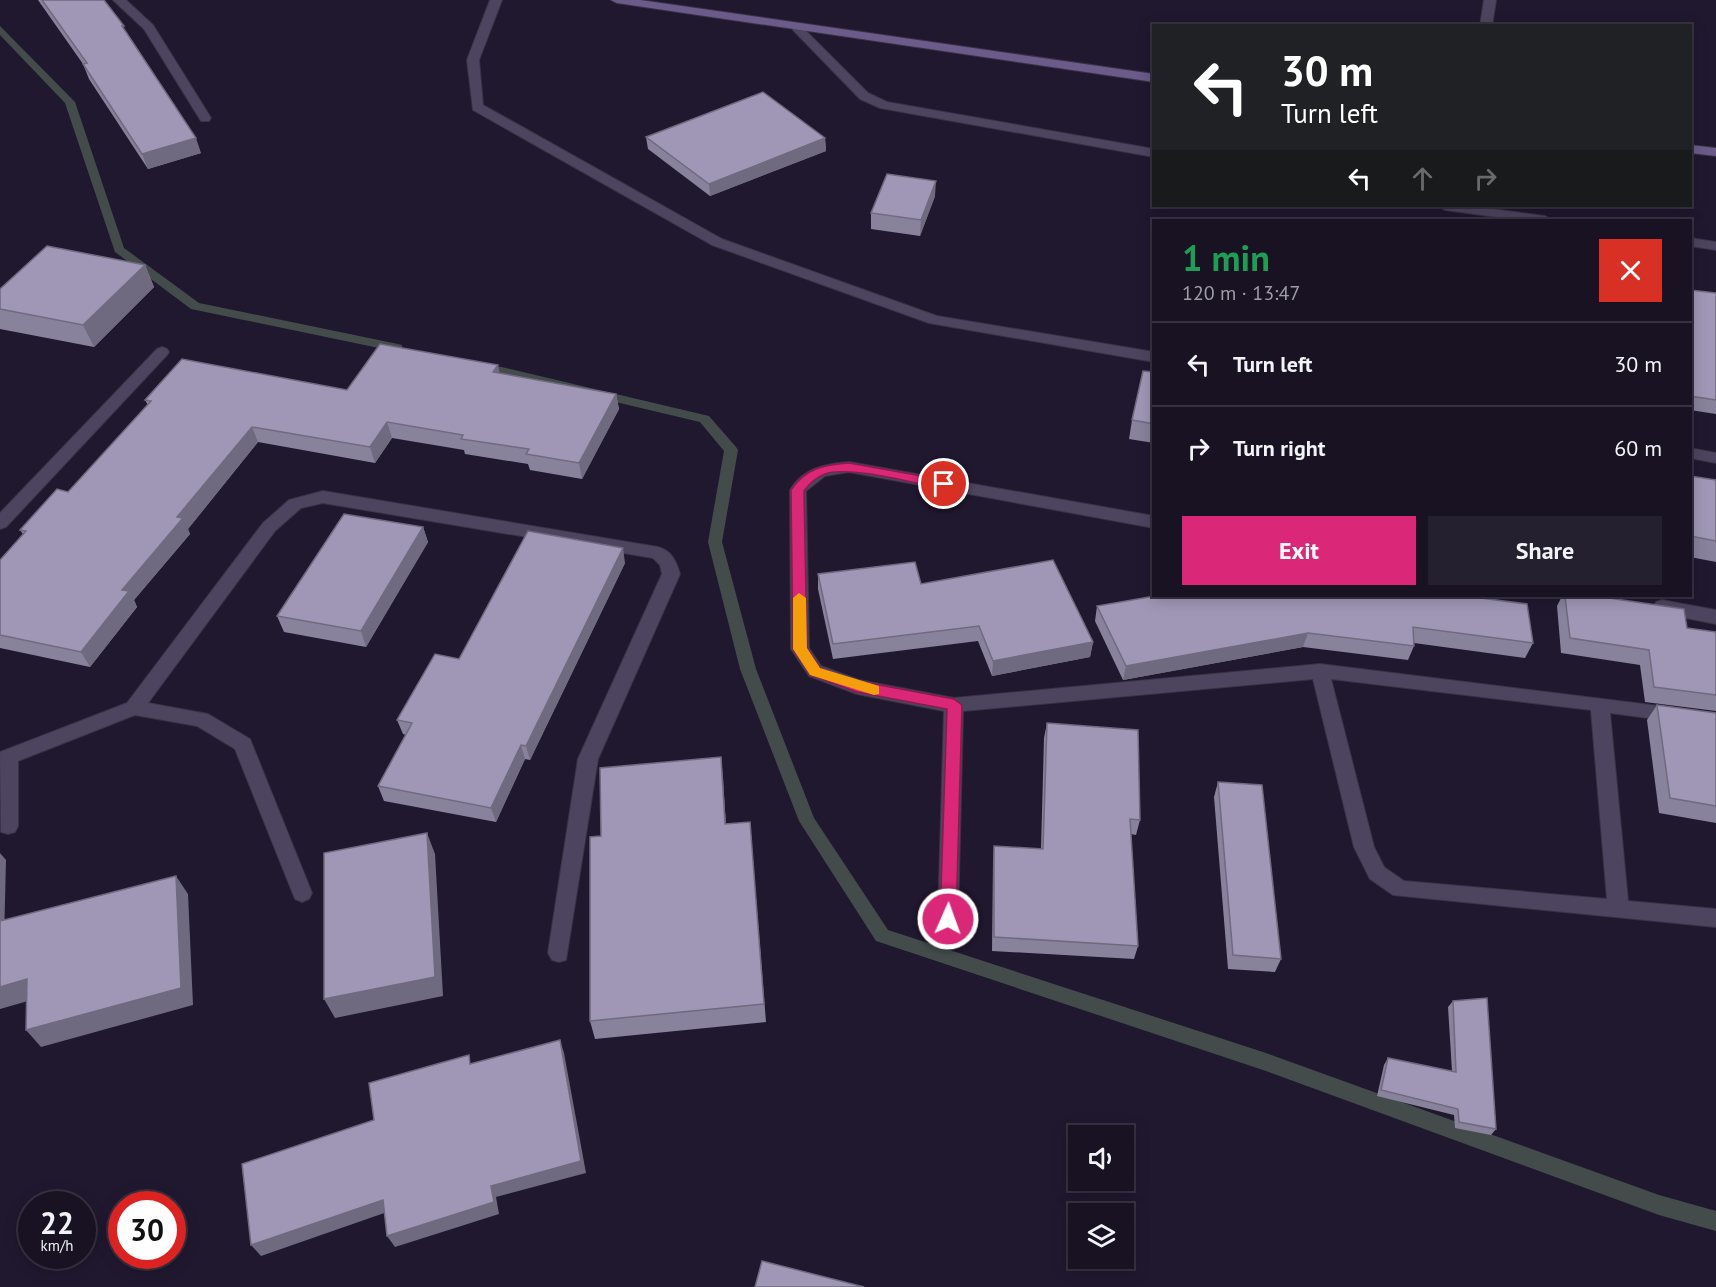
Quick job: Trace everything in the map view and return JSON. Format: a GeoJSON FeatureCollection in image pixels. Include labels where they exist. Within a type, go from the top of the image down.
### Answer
{"type":"FeatureCollection","features":[{"type":"Feature","properties":{"kind":"street"},"geometry":{"type":"LineString","coordinates":[[119,0],[149,27],[205,118]]}},
{"type":"Feature","properties":{"kind":"street"},"geometry":{"type":"LineString","coordinates":[[496,0],[473,60],[477,107],[717,242],[934,320],[1152,357]]}},
{"type":"Feature","properties":{"kind":"street"},"geometry":{"type":"LineString","coordinates":[[624,0],[797,28],[1152,78]]}},
{"type":"Feature","properties":{"kind":"street"},"geometry":{"type":"LineString","coordinates":[[1486,24],[1490,0]]}},
{"type":"Feature","properties":{"kind":"street"},"geometry":{"type":"LineString","coordinates":[[797,28],[864,96],[884,105],[1152,153]]}},
{"type":"Feature","properties":{"kind":"street"},"geometry":{"type":"LineString","coordinates":[[1692,149],[1716,152]]}},
{"type":"Feature","properties":{"kind":"street"},"geometry":{"type":"LineString","coordinates":[[1454,210],[1536,219]]}},
{"type":"Feature","properties":{"kind":"street"},"geometry":{"type":"LineString","coordinates":[[1692,242],[1716,246]]}},
{"type":"Feature","properties":{"kind":"street"},"geometry":{"type":"LineString","coordinates":[[0,524],[162,352]]}},
{"type":"Feature","properties":{"kind":"street"},"geometry":{"type":"LineString","coordinates":[[1692,453],[1716,458]]}},
{"type":"Feature","properties":{"kind":"street"},"geometry":{"type":"LineString","coordinates":[[1152,522],[849,467],[825,469],[808,476],[798,490],[800,649],[815,671],[857,687],[954,705],[1320,671],[1716,720]]}},
{"type":"Feature","properties":{"kind":"street"},"geometry":{"type":"LineString","coordinates":[[134,708],[269,527],[295,504],[323,497],[658,553],[668,562],[671,574],[588,759],[559,953]]}},
{"type":"Feature","properties":{"kind":"street"},"geometry":{"type":"LineString","coordinates":[[1648,605],[1716,616]]}},
{"type":"Feature","properties":{"kind":"street"},"geometry":{"type":"LineString","coordinates":[[1320,671],[1364,847],[1377,873],[1400,889],[1716,918]]}},
{"type":"Feature","properties":{"kind":"street"},"geometry":{"type":"LineString","coordinates":[[1600,704],[1618,910]]}},
{"type":"Feature","properties":{"kind":"street"},"geometry":{"type":"LineString","coordinates":[[948,919],[954,705]]}},
{"type":"Feature","properties":{"kind":"street"},"geometry":{"type":"LineString","coordinates":[[8,826],[4,760],[134,708],[201,719],[243,744],[303,893]]}},
{"type":"Feature","properties":{"kind":"building"},"geometry":{"type":"Polygon","coordinates":[[[42,0],[104,0],[124,26],[122,26],[196,138],[142,154],[83,64],[87,63],[42,0]]]}},
{"type":"Feature","properties":{"kind":"building"},"geometry":{"type":"Polygon","coordinates":[[[763,92],[825,138],[709,184],[646,137],[763,92]]]}},
{"type":"Feature","properties":{"kind":"building"},"geometry":{"type":"Polygon","coordinates":[[[887,174],[936,181],[921,220],[871,213],[887,174]]]}},
{"type":"Feature","properties":{"kind":"building"},"geometry":{"type":"Polygon","coordinates":[[[47,246],[145,265],[83,325],[0,309],[0,289],[47,246]]]}},
{"type":"Feature","properties":{"kind":"building"},"geometry":{"type":"Polygon","coordinates":[[[1692,290],[1716,293],[1716,400],[1692,396],[1692,290]]]}},
{"type":"Feature","properties":{"kind":"building"},"geometry":{"type":"Polygon","coordinates":[[[380,344],[498,365],[493,372],[616,394],[579,463],[526,454],[529,449],[461,439],[463,435],[387,422],[370,447],[252,427],[177,517],[183,518],[122,590],[129,591],[81,652],[0,635],[0,560],[26,531],[20,530],[57,489],[68,492],[151,401],[145,400],[182,359],[347,390],[380,344]]]}},
{"type":"Feature","properties":{"kind":"building"},"geometry":{"type":"Polygon","coordinates":[[[1143,371],[1152,372],[1152,424],[1132,420],[1143,371]]]}},
{"type":"Feature","properties":{"kind":"building"},"geometry":{"type":"Polygon","coordinates":[[[1692,476],[1716,480],[1716,541],[1692,536],[1692,476]]]}},
{"type":"Feature","properties":{"kind":"building"},"geometry":{"type":"Polygon","coordinates":[[[344,514],[423,527],[361,631],[277,616],[344,514]]]}},
{"type":"Feature","properties":{"kind":"building"},"geometry":{"type":"Polygon","coordinates":[[[528,531],[623,548],[526,746],[521,745],[491,808],[378,786],[412,723],[397,720],[435,654],[459,659],[528,531]]]}},
{"type":"Feature","properties":{"kind":"building"},"geometry":{"type":"Polygon","coordinates":[[[1053,560],[1093,642],[993,661],[979,626],[833,644],[818,574],[915,562],[921,584],[1053,560]]]}},
{"type":"Feature","properties":{"kind":"building"},"geometry":{"type":"Polygon","coordinates":[[[1152,597],[1473,597],[1527,604],[1533,643],[1413,627],[1414,646],[1308,633],[1126,666],[1097,606],[1152,597]]]}},
{"type":"Feature","properties":{"kind":"building"},"geometry":{"type":"Polygon","coordinates":[[[1565,597],[1602,597],[1684,609],[1687,628],[1716,632],[1716,695],[1654,687],[1649,650],[1570,638],[1565,597]]]}},
{"type":"Feature","properties":{"kind":"building"},"geometry":{"type":"Polygon","coordinates":[[[1657,705],[1716,713],[1716,806],[1670,798],[1657,705]]]}},
{"type":"Feature","properties":{"kind":"building"},"geometry":{"type":"Polygon","coordinates":[[[1047,723],[1138,730],[1140,820],[1130,819],[1138,946],[994,937],[994,846],[1043,849],[1047,723]]]}},
{"type":"Feature","properties":{"kind":"building"},"geometry":{"type":"Polygon","coordinates":[[[721,757],[725,824],[750,822],[764,1004],[590,1021],[590,837],[601,836],[600,768],[721,757]]]}},
{"type":"Feature","properties":{"kind":"building"},"geometry":{"type":"Polygon","coordinates":[[[1218,782],[1262,785],[1281,959],[1233,955],[1218,782]]]}},
{"type":"Feature","properties":{"kind":"building"},"geometry":{"type":"Polygon","coordinates":[[[427,833],[435,977],[324,999],[324,853],[427,833]]]}},
{"type":"Feature","properties":{"kind":"building"},"geometry":{"type":"Polygon","coordinates":[[[176,876],[181,988],[26,1030],[27,979],[0,987],[0,921],[176,876]]]}},
{"type":"Feature","properties":{"kind":"building"},"geometry":{"type":"Polygon","coordinates":[[[1487,998],[1496,1129],[1459,1122],[1458,1109],[1381,1090],[1388,1058],[1456,1072],[1453,1001],[1487,998]]]}},
{"type":"Feature","properties":{"kind":"building"},"geometry":{"type":"Polygon","coordinates":[[[560,1040],[581,1161],[491,1186],[494,1202],[387,1236],[383,1200],[251,1245],[242,1164],[374,1120],[369,1083],[469,1055],[470,1064],[560,1040]]]}},
{"type":"Feature","properties":{"kind":"building"},"geometry":{"type":"Polygon","coordinates":[[[762,1261],[864,1287],[755,1287],[762,1261]]]}},
{"type":"Feature","properties":{"kind":"waterway"},"geometry":{"type":"LineString","coordinates":[[0,29],[70,102],[119,250],[195,306],[398,348]]}},
{"type":"Feature","properties":{"kind":"waterway"},"geometry":{"type":"LineString","coordinates":[[480,366],[704,419],[731,450],[715,542],[748,669],[807,821],[882,936],[1266,1062],[1659,1205],[1716,1221]]}},
{"type":"Feature","properties":{"kind":"slow traffic"},"geometry":{"type":"LineString","coordinates":[[799,598],[800,649],[815,671],[857,687],[874,690]]}},
{"type":"Feature","properties":{"kind":"route"},"geometry":{"type":"LineString","coordinates":[[944,484],[849,467],[825,469],[808,476],[798,490],[800,649],[815,671],[857,687],[954,705],[948,919]]}}]}
